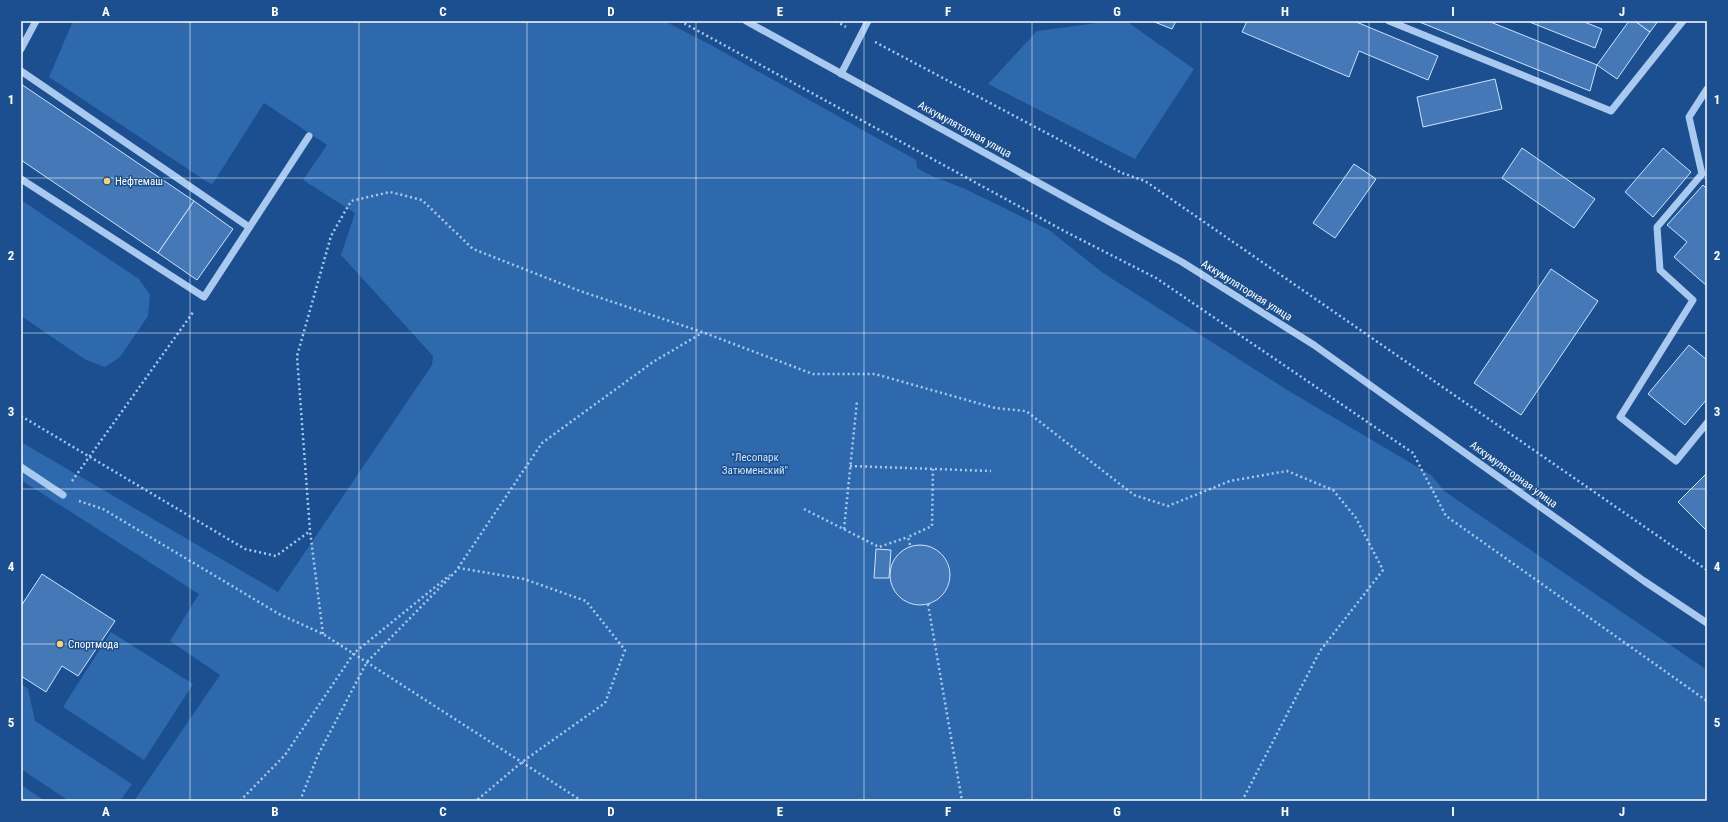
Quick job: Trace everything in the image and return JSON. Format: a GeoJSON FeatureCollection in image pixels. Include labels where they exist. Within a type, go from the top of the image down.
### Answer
{"type":"FeatureCollection","features":[{"type":"Feature","properties":{"kind":"street"},"geometry":{"type":"LineString","coordinates":[[21,49],[36,21]]}},
{"type":"Feature","properties":{"kind":"street","name":"Аккумуляторная улица"},"geometry":{"type":"LineString","coordinates":[[746,21],[1182,262],[1308,341],[1644,580],[1707,623]]}},
{"type":"Feature","properties":{"kind":"street"},"geometry":{"type":"LineString","coordinates":[[841,74],[868,21]]}},
{"type":"Feature","properties":{"kind":"street"},"geometry":{"type":"LineString","coordinates":[[1389,21],[1611,111],[1683,21]]}},
{"type":"Feature","properties":{"kind":"street"},"geometry":{"type":"LineString","coordinates":[[21,70],[249,227]]}},
{"type":"Feature","properties":{"kind":"street"},"geometry":{"type":"LineString","coordinates":[[1707,89],[1689,117],[1705,176],[1657,227],[1660,270],[1693,300],[1620,417],[1676,461],[1707,423]]}},
{"type":"Feature","properties":{"kind":"street"},"geometry":{"type":"LineString","coordinates":[[21,179],[204,297],[309,136]]}},
{"type":"Feature","properties":{"kind":"street"},"geometry":{"type":"LineString","coordinates":[[21,467],[63,495]]}},
{"type":"Feature","properties":{"kind":"path"},"geometry":{"type":"LineString","coordinates":[[680,21],[1066,232],[1156,278],[1413,454],[1446,516],[1707,701]]}},
{"type":"Feature","properties":{"kind":"path"},"geometry":{"type":"LineString","coordinates":[[836,21],[1122,173],[1145,181],[1707,570]]}},
{"type":"Feature","properties":{"kind":"path"},"geometry":{"type":"LineString","coordinates":[[323,634],[310,531],[297,356],[331,236],[351,200],[390,192],[422,200],[473,249],[580,291],[702,332],[813,374],[875,374],[995,408],[1026,411],[1134,494],[1168,506],[1230,481],[1287,471],[1333,490],[1356,518],[1383,570],[1320,651],[1242,801]]}},
{"type":"Feature","properties":{"kind":"path"},"geometry":{"type":"LineString","coordinates":[[204,297],[90,455],[63,495],[103,509],[279,614],[323,634],[582,801]]}},
{"type":"Feature","properties":{"kind":"path"},"geometry":{"type":"LineString","coordinates":[[300,801],[318,755],[368,662],[459,568],[542,443],[653,362],[702,332]]}},
{"type":"Feature","properties":{"kind":"path"},"geometry":{"type":"LineString","coordinates":[[844,529],[857,400]]}},
{"type":"Feature","properties":{"kind":"path"},"geometry":{"type":"LineString","coordinates":[[21,416],[90,455],[245,549],[276,556],[310,531]]}},
{"type":"Feature","properties":{"kind":"path"},"geometry":{"type":"LineString","coordinates":[[850,466],[991,471]]}},
{"type":"Feature","properties":{"kind":"path"},"geometry":{"type":"LineString","coordinates":[[804,509],[879,547],[908,537],[932,526],[933,469]]}},
{"type":"Feature","properties":{"kind":"path"},"geometry":{"type":"LineString","coordinates":[[908,537],[910,546]]}},
{"type":"Feature","properties":{"kind":"path"},"geometry":{"type":"LineString","coordinates":[[240,801],[285,755],[354,653],[459,568],[524,579],[586,601],[625,650],[605,703],[522,762],[476,801]]}},
{"type":"Feature","properties":{"kind":"path"},"geometry":{"type":"LineString","coordinates":[[928,604],[962,801]]}},
{"type":"Feature","properties":{"kind":"green space","name":"\"Лесопарк Затюменский\""},"geometry":{"type":"Polygon","coordinates":[[[73,21],[664,21],[711,45],[916,160],[917,168],[934,177],[963,188],[1049,230],[1103,273],[1289,391],[1431,475],[1444,491],[1707,670],[1707,801],[134,801],[220,675],[170,641],[199,594],[21,480],[21,442],[278,592],[432,365],[433,356],[341,255],[355,213],[303,180],[327,145],[264,103],[212,185],[49,77],[73,21]]]}},
{"type":"Feature","properties":{"kind":"green space"},"geometry":{"type":"Polygon","coordinates":[[[1112,21],[1126,21],[1194,69],[1135,159],[988,84],[1037,31],[1112,21]]]}},
{"type":"Feature","properties":{"kind":"green space"},"geometry":{"type":"Polygon","coordinates":[[[21,200],[139,279],[150,295],[148,316],[120,357],[105,367],[86,360],[21,316],[21,200]]]}},
{"type":"Feature","properties":{"kind":"green space"},"geometry":{"type":"Polygon","coordinates":[[[111,632],[193,684],[144,760],[63,707],[111,632]]]}},
{"type":"Feature","properties":{"kind":"green space"},"geometry":{"type":"Polygon","coordinates":[[[21,684],[28,689],[35,721],[132,784],[120,801],[69,801],[21,769],[21,684]]]}},
{"type":"Feature","properties":{"kind":"green space"},"geometry":{"type":"Polygon","coordinates":[[[21,785],[45,801],[21,801],[21,785]]]}},
{"type":"Feature","properties":{"kind":"building"},"geometry":{"type":"Polygon","coordinates":[[[1152,21],[1176,21],[1172,29],[1152,21]]]}},
{"type":"Feature","properties":{"kind":"building"},"geometry":{"type":"Polygon","coordinates":[[[1247,21],[1354,21],[1438,56],[1428,80],[1359,51],[1349,77],[1242,32],[1247,21]]]}},
{"type":"Feature","properties":{"kind":"building"},"geometry":{"type":"Polygon","coordinates":[[[1417,21],[1488,21],[1597,65],[1590,91],[1417,21]]]}},
{"type":"Feature","properties":{"kind":"building"},"geometry":{"type":"Polygon","coordinates":[[[1527,21],[1582,21],[1602,29],[1595,48],[1527,21]]]}},
{"type":"Feature","properties":{"kind":"building"},"geometry":{"type":"Polygon","coordinates":[[[1629,21],[1635,21],[1650,32],[1617,79],[1597,65],[1629,21]]]}},
{"type":"Feature","properties":{"kind":"building"},"geometry":{"type":"Polygon","coordinates":[[[1635,21],[1658,21],[1650,32],[1635,21]]]}},
{"type":"Feature","properties":{"kind":"building"},"geometry":{"type":"Polygon","coordinates":[[[1495,79],[1502,109],[1423,127],[1417,97],[1495,79]]]}},
{"type":"Feature","properties":{"kind":"building","name":"Нефтемаш"},"geometry":{"type":"Polygon","coordinates":[[[21,84],[194,201],[158,253],[21,160],[21,84]]]}},
{"type":"Feature","properties":{"kind":"building"},"geometry":{"type":"Polygon","coordinates":[[[1522,148],[1595,199],[1574,228],[1502,178],[1522,148]]]}},
{"type":"Feature","properties":{"kind":"building"},"geometry":{"type":"Polygon","coordinates":[[[1663,148],[1691,172],[1653,217],[1625,192],[1663,148]]]}},
{"type":"Feature","properties":{"kind":"building"},"geometry":{"type":"Polygon","coordinates":[[[1354,164],[1376,179],[1335,238],[1313,223],[1354,164]]]}},
{"type":"Feature","properties":{"kind":"building"},"geometry":{"type":"Polygon","coordinates":[[[1703,185],[1707,189],[1707,286],[1674,257],[1687,242],[1667,225],[1703,185]]]}},
{"type":"Feature","properties":{"kind":"building"},"geometry":{"type":"Polygon","coordinates":[[[194,201],[233,229],[197,280],[158,253],[194,201]]]}},
{"type":"Feature","properties":{"kind":"building"},"geometry":{"type":"Polygon","coordinates":[[[1551,269],[1598,301],[1521,415],[1474,383],[1551,269]]]}},
{"type":"Feature","properties":{"kind":"building"},"geometry":{"type":"Polygon","coordinates":[[[1689,345],[1707,360],[1707,399],[1685,425],[1648,394],[1689,345]]]}},
{"type":"Feature","properties":{"kind":"building"},"geometry":{"type":"Polygon","coordinates":[[[1707,473],[1707,531],[1678,502],[1707,473]]]}},
{"type":"Feature","properties":{"kind":"building"},"geometry":{"type":"Polygon","coordinates":[[[914,545],[926,545],[937,550],[945,558],[950,569],[948,587],[937,600],[926,605],[914,605],[903,600],[895,592],[890,581],[890,569],[895,558],[903,550],[914,545]]]}},
{"type":"Feature","properties":{"kind":"building"},"geometry":{"type":"Polygon","coordinates":[[[876,549],[891,550],[889,578],[874,578],[876,549]]]}},
{"type":"Feature","properties":{"kind":"building","name":"Спортмода"},"geometry":{"type":"Polygon","coordinates":[[[42,574],[115,621],[78,676],[62,666],[46,692],[21,676],[21,606],[42,574]]]}},
{"type":"Feature","properties":{"kind":"place","name":"Нефтемаш"},"geometry":{"type":"Point","coordinates":[107,181]}},
{"type":"Feature","properties":{"kind":"place","name":"Спортмода"},"geometry":{"type":"Point","coordinates":[60,644]}}]}
